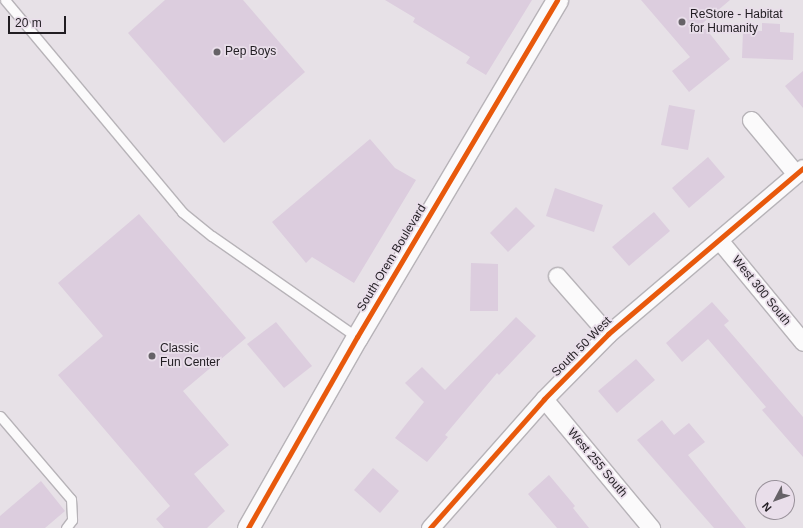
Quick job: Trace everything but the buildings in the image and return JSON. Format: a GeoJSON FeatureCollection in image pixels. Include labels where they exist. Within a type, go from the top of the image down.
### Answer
{"type":"FeatureCollection","features":[{"type":"Feature","properties":{"kind":"street","name":"South Orem Boulevard"},"geometry":{"type":"LineString","coordinates":[[248,528],[357,337],[557,0]]}},
{"type":"Feature","properties":{"kind":"street"},"geometry":{"type":"LineString","coordinates":[[751,120],[800,171]]}},
{"type":"Feature","properties":{"kind":"street","name":"South 50 West"},"geometry":{"type":"LineString","coordinates":[[430,528],[544,399],[608,334],[800,171]]}},
{"type":"Feature","properties":{"kind":"street","name":"West 300 South"},"geometry":{"type":"LineString","coordinates":[[719,240],[803,342]]}},
{"type":"Feature","properties":{"kind":"street"},"geometry":{"type":"LineString","coordinates":[[557,276],[608,334]]}},
{"type":"Feature","properties":{"kind":"street","name":"West 255 South"},"geometry":{"type":"LineString","coordinates":[[544,399],[651,528]]}},
{"type":"Feature","properties":{"kind":"lane"},"geometry":{"type":"LineString","coordinates":[[5,0],[182,212],[212,236],[357,337]]}},
{"type":"Feature","properties":{"kind":"lane"},"geometry":{"type":"LineString","coordinates":[[0,416],[71,499],[72,520],[66,528]]}},
{"type":"Feature","properties":{"kind":"cycle path"},"geometry":{"type":"LineString","coordinates":[[248,528],[357,337],[557,0]]}},
{"type":"Feature","properties":{"kind":"cycle path"},"geometry":{"type":"LineString","coordinates":[[430,528],[544,399],[608,334],[803,168]]}},
{"type":"Feature","properties":{"kind":"place","name":"ReStore - Habitat for Humanity"},"geometry":{"type":"Point","coordinates":[682,22]}},
{"type":"Feature","properties":{"kind":"place","name":"Pep Boys"},"geometry":{"type":"Point","coordinates":[217,52]}},
{"type":"Feature","properties":{"kind":"place","name":"Classic Fun Center"},"geometry":{"type":"Point","coordinates":[152,356]}}]}
